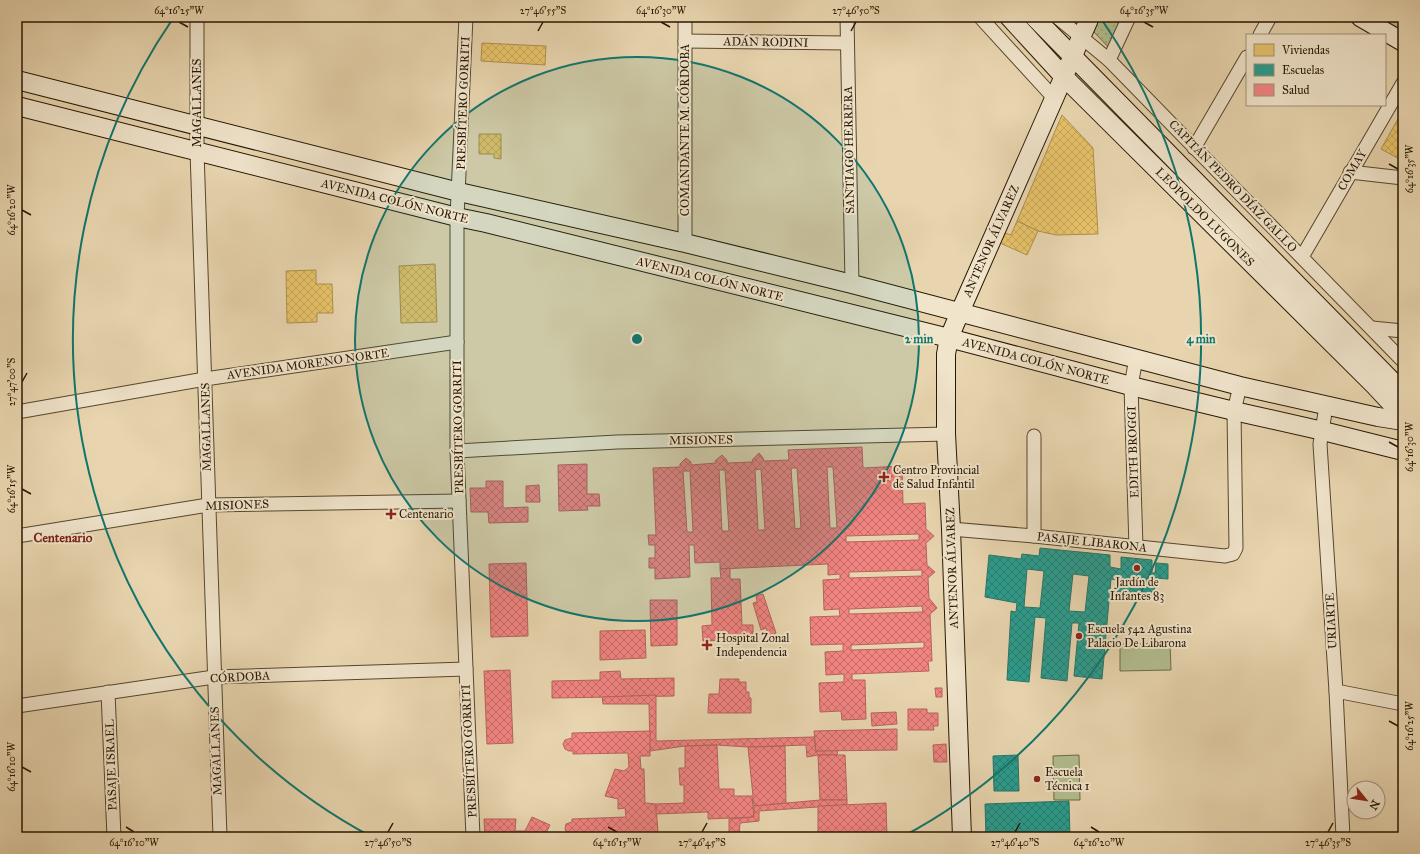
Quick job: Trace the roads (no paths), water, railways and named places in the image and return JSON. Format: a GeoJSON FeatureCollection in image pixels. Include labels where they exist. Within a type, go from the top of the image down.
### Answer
{"type":"FeatureCollection","features":[{"type":"Feature","properties":{"kind":"main road","name":"LEOPOLDO LUGONES"},"geometry":{"type":"LineString","coordinates":[[1009,17],[1064,77],[1374,385],[1403,416]]}},
{"type":"Feature","properties":{"kind":"main road","name":"LEOPOLDO LUGONES"},"geometry":{"type":"LineString","coordinates":[[1034,17],[1403,392]]}},
{"type":"Feature","properties":{"kind":"main road","name":"ANTENOR ÁLVAREZ"},"geometry":{"type":"LineString","coordinates":[[962,837],[951,529],[946,434],[946,354],[949,338],[960,312],[1090,17]]}},
{"type":"Feature","properties":{"kind":"main road"},"geometry":{"type":"LineString","coordinates":[[1360,17],[1403,42]]}},
{"type":"Feature","properties":{"kind":"main road","name":"AVENIDA COLÓN NORTE"},"geometry":{"type":"LineString","coordinates":[[17,80],[459,192],[685,243],[852,284],[1240,386],[1326,406],[1403,421]]}},
{"type":"Feature","properties":{"kind":"main road","name":"AVENIDA COLÓN NORTE"},"geometry":{"type":"LineString","coordinates":[[17,106],[457,217],[949,338],[1234,412],[1322,431],[1403,452]]}},
{"type":"Feature","properties":{"kind":"main road"},"geometry":{"type":"LineString","coordinates":[[1355,412],[1362,410],[1368,405],[1372,399],[1374,385]]}},
{"type":"Feature","properties":{"kind":"street","name":"MAGALLANES"},"geometry":{"type":"LineString","coordinates":[[197,17],[196,125],[220,837]]}},
{"type":"Feature","properties":{"kind":"street","name":"PRESBÍTERO GORRITI"},"geometry":{"type":"LineString","coordinates":[[466,17],[457,217],[457,451],[473,837]]}},
{"type":"Feature","properties":{"kind":"street","name":"COMANDANTE M. CÓRDOBA"},"geometry":{"type":"LineString","coordinates":[[685,17],[685,243]]}},
{"type":"Feature","properties":{"kind":"street","name":"SANTIAGO HERRERA"},"geometry":{"type":"LineString","coordinates":[[847,17],[846,43],[852,284]]}},
{"type":"Feature","properties":{"kind":"street"},"geometry":{"type":"LineString","coordinates":[[980,17],[1055,99]]}},
{"type":"Feature","properties":{"kind":"street","name":"CAPITÁN PEDRO DÍAZ GALLO"},"geometry":{"type":"LineString","coordinates":[[1057,17],[1109,60],[1403,361]]}},
{"type":"Feature","properties":{"kind":"street"},"geometry":{"type":"LineString","coordinates":[[1109,60],[1129,17]]}},
{"type":"Feature","properties":{"kind":"street"},"geometry":{"type":"LineString","coordinates":[[1261,34],[1270,17]]}},
{"type":"Feature","properties":{"kind":"street","name":"ADÁN RODINI"},"geometry":{"type":"LineString","coordinates":[[685,41],[846,43]]}},
{"type":"Feature","properties":{"kind":"street"},"geometry":{"type":"LineString","coordinates":[[1194,148],[1246,59]]}},
{"type":"Feature","properties":{"kind":"street","name":"COMAY"},"geometry":{"type":"LineString","coordinates":[[1302,257],[1403,83]]}},
{"type":"Feature","properties":{"kind":"street"},"geometry":{"type":"LineString","coordinates":[[1350,172],[1403,178]]}},
{"type":"Feature","properties":{"kind":"street"},"geometry":{"type":"LineString","coordinates":[[1372,328],[1403,331]]}},
{"type":"Feature","properties":{"kind":"street","name":"AVENIDA MORENO NORTE"},"geometry":{"type":"LineString","coordinates":[[17,412],[205,379],[457,342]]}},
{"type":"Feature","properties":{"kind":"street","name":"EDITH BROGGI"},"geometry":{"type":"LineString","coordinates":[[1136,358],[1131,386],[1136,547]]}},
{"type":"Feature","properties":{"kind":"street"},"geometry":{"type":"LineString","coordinates":[[1234,412],[1240,386]]}},
{"type":"Feature","properties":{"kind":"street","name":"URIARTE"},"geometry":{"type":"LineString","coordinates":[[1326,406],[1320,444],[1336,691],[1343,837]]}},
{"type":"Feature","properties":{"kind":"street","name":"PASAJE LIBARONA"},"geometry":{"type":"LineString","coordinates":[[951,529],[1226,556],[1233,554],[1236,548],[1234,412]]}},
{"type":"Feature","properties":{"kind":"street","name":"MISIONES"},"geometry":{"type":"LineString","coordinates":[[457,451],[617,442],[946,434]]}},
{"type":"Feature","properties":{"kind":"street"},"geometry":{"type":"LineString","coordinates":[[1034,436],[1034,536]]}},
{"type":"Feature","properties":{"kind":"street","name":"MISIONES"},"geometry":{"type":"LineString","coordinates":[[17,536],[208,505],[459,501]]}},
{"type":"Feature","properties":{"kind":"street","name":"CÓRDOBA"},"geometry":{"type":"LineString","coordinates":[[17,706],[214,677],[466,669]]}},
{"type":"Feature","properties":{"kind":"street"},"geometry":{"type":"LineString","coordinates":[[1336,691],[1403,704]]}},
{"type":"Feature","properties":{"kind":"street","name":"PASAJE ISRAEL"},"geometry":{"type":"LineString","coordinates":[[108,692],[114,837]]}},
{"type":"Feature","properties":{"kind":"place","name":"Centro Provincial de Salud Infantil"},"geometry":{"type":"Point","coordinates":[884,477]}},
{"type":"Feature","properties":{"kind":"place","name":"Centenario"},"geometry":{"type":"Point","coordinates":[391,514]}},
{"type":"Feature","properties":{"kind":"place","name":"Jardín de Infantes 83"},"geometry":{"type":"Point","coordinates":[1137,568]}},
{"type":"Feature","properties":{"kind":"place","name":"Escuela 542 Agustina Palacio De Libarona"},"geometry":{"type":"Point","coordinates":[1079,636]}},
{"type":"Feature","properties":{"kind":"place","name":"Hospital Zonal Independencia"},"geometry":{"type":"Point","coordinates":[707,645]}},
{"type":"Feature","properties":{"kind":"place","name":"Escuela Técnica 1"},"geometry":{"type":"Point","coordinates":[1037,779]}},
{"type":"Feature","properties":{"kind":"district","name":"Centenario"},"geometry":{"type":"Point","coordinates":[63,537]}}]}
